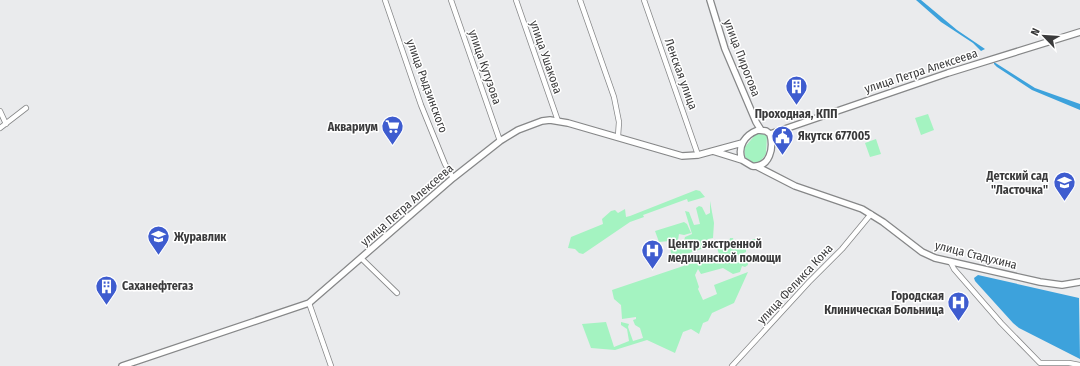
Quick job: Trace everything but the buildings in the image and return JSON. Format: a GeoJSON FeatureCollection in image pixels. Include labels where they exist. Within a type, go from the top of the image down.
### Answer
{"type":"FeatureCollection","features":[{"type":"Feature","properties":{"kind":"street","name":"улица Рыдзинского"},"geometry":{"type":"LineString","coordinates":[[385,0],[421,104],[445,164],[453,178]]}},
{"type":"Feature","properties":{"kind":"street","name":"улица Кутузова"},"geometry":{"type":"LineString","coordinates":[[451,0],[500,141]]}},
{"type":"Feature","properties":{"kind":"street","name":"улица Ушакова"},"geometry":{"type":"LineString","coordinates":[[516,0],[558,121]]}},
{"type":"Feature","properties":{"kind":"street"},"geometry":{"type":"LineString","coordinates":[[580,0],[614,97],[619,122],[618,136]]}},
{"type":"Feature","properties":{"kind":"street","name":"Ленская улица"},"geometry":{"type":"LineString","coordinates":[[644,0],[698,155]]}},
{"type":"Feature","properties":{"kind":"street","name":"улица Пирогова"},"geometry":{"type":"LineString","coordinates":[[710,0],[725,49],[756,122],[761,130]]}},
{"type":"Feature","properties":{"kind":"street","name":"улица Петра Алексеева"},"geometry":{"type":"LineString","coordinates":[[770,134],[948,73],[1080,32]]}},
{"type":"Feature","properties":{"kind":"street"},"geometry":{"type":"LineString","coordinates":[[0,128],[26,108]]}},
{"type":"Feature","properties":{"kind":"street"},"geometry":{"type":"LineString","coordinates":[[0,111],[6,124]]}},
{"type":"Feature","properties":{"kind":"street","name":"улица Петра Алексеева"},"geometry":{"type":"LineString","coordinates":[[122,366],[309,303],[362,259],[453,178],[500,141],[518,130],[533,124],[550,120],[558,121],[618,136],[682,156],[698,155],[742,143]]}},
{"type":"Feature","properties":{"kind":"street"},"geometry":{"type":"LineString","coordinates":[[742,160],[740,150],[742,143],[753,132],[756,122]]}},
{"type":"Feature","properties":{"kind":"street"},"geometry":{"type":"LineString","coordinates":[[753,132],[761,130],[770,134],[772,141],[766,168],[768,172]]}},
{"type":"Feature","properties":{"kind":"street"},"geometry":{"type":"LineString","coordinates":[[713,151],[742,160],[752,166],[758,167],[767,161]]}},
{"type":"Feature","properties":{"kind":"street","name":"улица Стадухина"},"geometry":{"type":"LineString","coordinates":[[758,167],[795,186],[842,201],[871,214],[922,252],[950,261],[1040,282],[1062,285],[1080,282]]}},
{"type":"Feature","properties":{"kind":"street","name":"улица Феликса Кона"},"geometry":{"type":"LineString","coordinates":[[732,366],[809,282],[842,249],[871,214]]}},
{"type":"Feature","properties":{"kind":"street"},"geometry":{"type":"LineString","coordinates":[[362,259],[397,293]]}},
{"type":"Feature","properties":{"kind":"street"},"geometry":{"type":"LineString","coordinates":[[950,261],[954,269],[1001,323],[1040,363],[1069,363],[1080,365]]}},
{"type":"Feature","properties":{"kind":"street"},"geometry":{"type":"LineString","coordinates":[[309,303],[331,366]]}},
{"type":"Feature","properties":{"kind":"green space"},"geometry":{"type":"Polygon","coordinates":[[[928,114],[934,130],[921,135],[915,118],[928,114]]]}},
{"type":"Feature","properties":{"kind":"green space"},"geometry":{"type":"Polygon","coordinates":[[[760,133],[767,136],[766,154],[759,163],[754,163],[745,157],[744,148],[756,134],[760,133]]]}},
{"type":"Feature","properties":{"kind":"green space"},"geometry":{"type":"Polygon","coordinates":[[[876,139],[881,154],[870,157],[865,143],[876,139]]]}},
{"type":"Feature","properties":{"kind":"green space"},"geometry":{"type":"Polygon","coordinates":[[[696,190],[700,191],[705,197],[688,202],[687,199],[643,215],[644,217],[630,222],[583,254],[579,253],[575,249],[568,248],[571,237],[603,224],[602,219],[611,211],[615,210],[618,213],[625,209],[626,217],[696,190]]]}},
{"type":"Feature","properties":{"kind":"green space"},"geometry":{"type":"Polygon","coordinates":[[[710,201],[714,223],[713,238],[708,239],[704,248],[672,259],[669,241],[659,242],[655,231],[684,222],[687,224],[691,233],[684,235],[679,234],[678,240],[684,241],[685,237],[692,234],[685,211],[689,212],[694,225],[700,224],[696,208],[699,206],[702,207],[706,215],[710,213],[710,201]]]}},
{"type":"Feature","properties":{"kind":"green space"},"geometry":{"type":"Polygon","coordinates":[[[730,238],[733,238],[736,247],[753,242],[752,239],[759,241],[759,243],[746,248],[746,252],[737,256],[738,263],[744,256],[747,258],[748,265],[745,267],[742,266],[740,272],[733,274],[723,268],[701,274],[698,269],[695,275],[699,287],[698,289],[703,300],[717,294],[714,285],[748,272],[734,303],[712,313],[708,321],[703,323],[699,334],[691,329],[683,332],[675,353],[647,340],[615,350],[591,348],[582,324],[606,322],[614,347],[629,341],[627,329],[621,325],[621,322],[629,324],[628,327],[633,341],[643,338],[640,328],[635,325],[633,320],[636,319],[636,317],[622,319],[621,305],[614,299],[612,290],[719,254],[717,248],[729,243],[730,238]]]}},
{"type":"Feature","properties":{"kind":"water"},"geometry":{"type":"Polygon","coordinates":[[[916,0],[921,0],[957,30],[985,49],[981,51],[973,43],[941,22],[916,0]]]}},
{"type":"Feature","properties":{"kind":"water"},"geometry":{"type":"Polygon","coordinates":[[[994,62],[1035,88],[1080,104],[1080,110],[1032,90],[997,67],[994,62]]]}},
{"type":"Feature","properties":{"kind":"water"},"geometry":{"type":"Polygon","coordinates":[[[978,275],[1079,298],[1080,359],[1019,328],[975,281],[974,278],[978,275]]]}},
{"type":"Feature","properties":{"kind":"place","name":"Проходная, КПП"},"geometry":{"type":"Point","coordinates":[796,106]}},
{"type":"Feature","properties":{"kind":"place","name":"Аквариум"},"geometry":{"type":"Point","coordinates":[393,146]}},
{"type":"Feature","properties":{"kind":"place","name":"Якутск 677005"},"geometry":{"type":"Point","coordinates":[782,156]}},
{"type":"Feature","properties":{"kind":"place","name":"Детский сад \"Ласточка\""},"geometry":{"type":"Point","coordinates":[1064,202]}},
{"type":"Feature","properties":{"kind":"place","name":"Журавлик"},"geometry":{"type":"Point","coordinates":[158,256]}},
{"type":"Feature","properties":{"kind":"place","name":"Центр экстренной медицинской помощи"},"geometry":{"type":"Point","coordinates":[653,270]}},
{"type":"Feature","properties":{"kind":"place","name":"Саханефтегаз"},"geometry":{"type":"Point","coordinates":[106,306]}},
{"type":"Feature","properties":{"kind":"place","name":"Городская Клиническая Больница"},"geometry":{"type":"Point","coordinates":[959,322]}}]}
